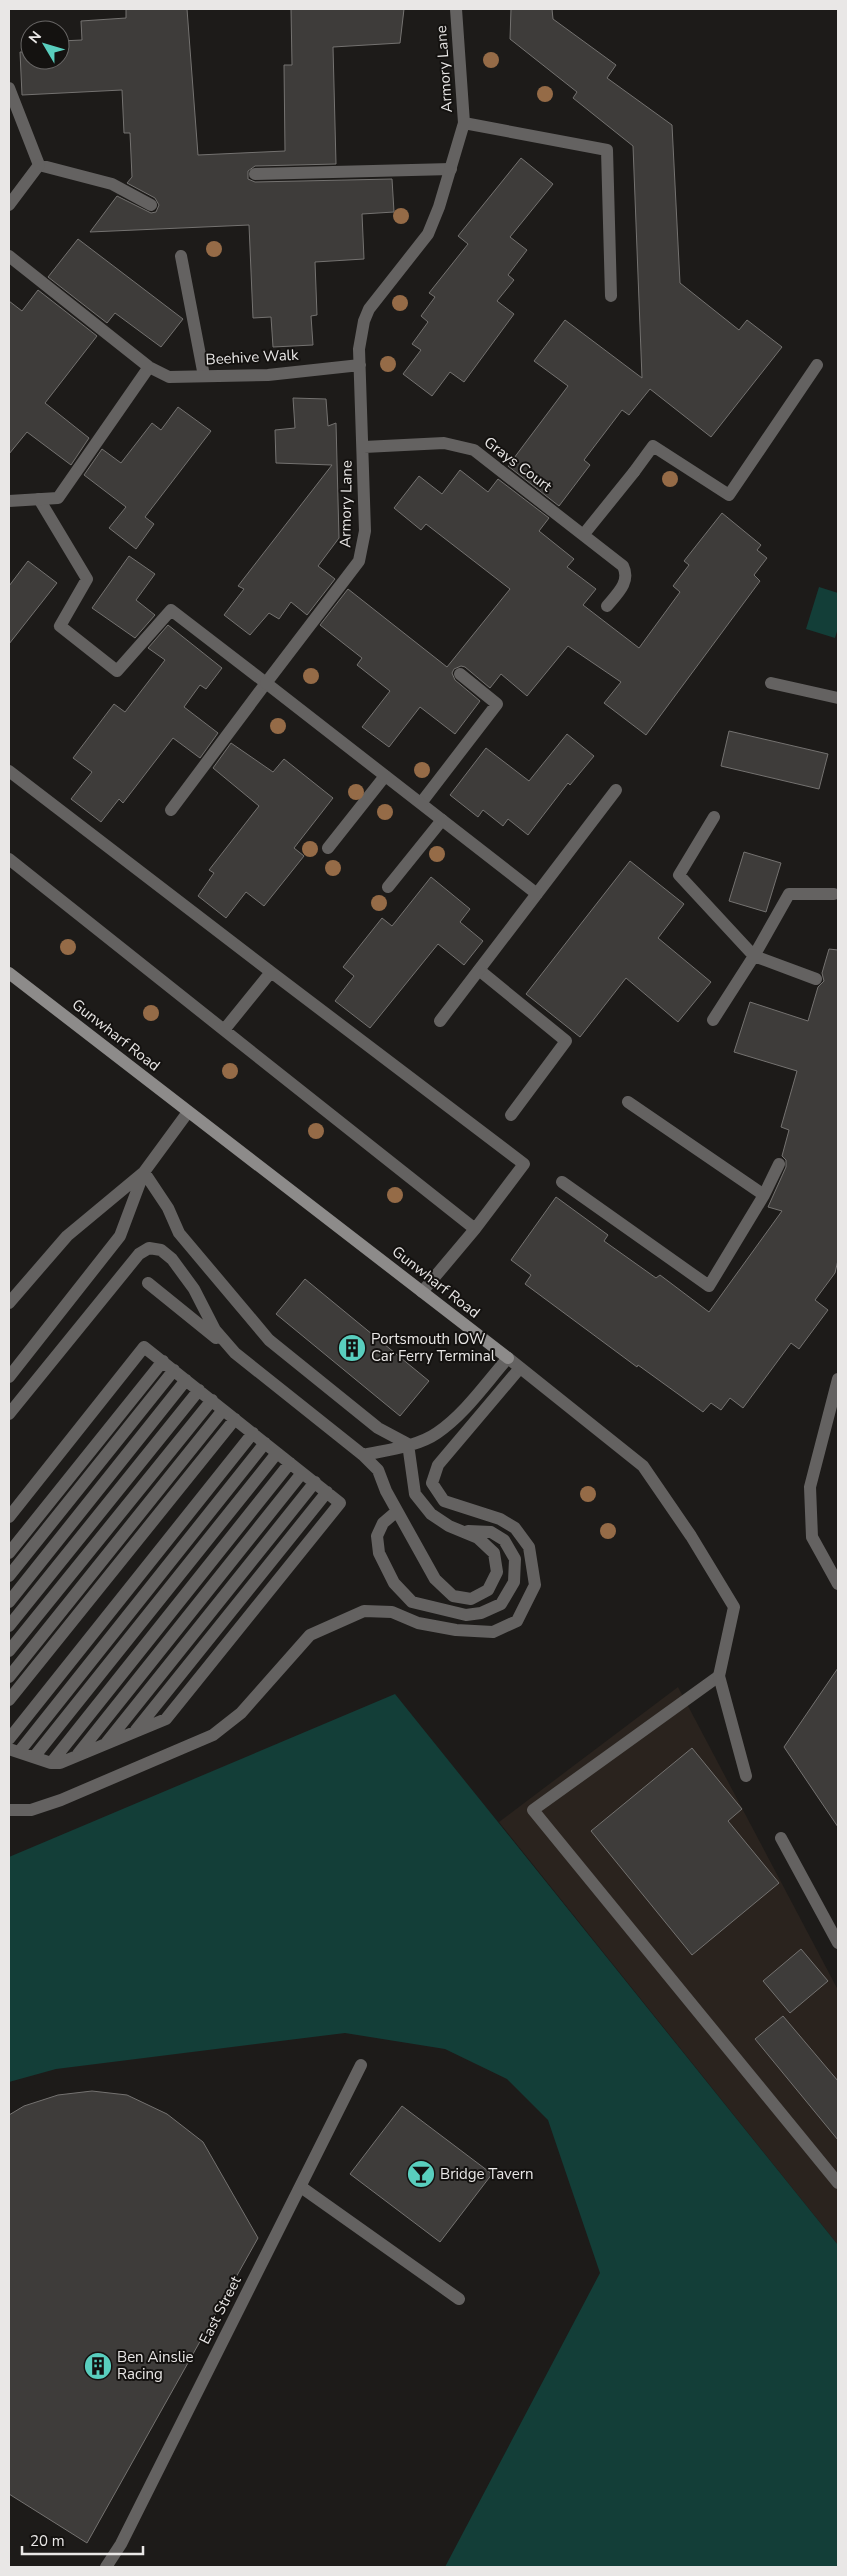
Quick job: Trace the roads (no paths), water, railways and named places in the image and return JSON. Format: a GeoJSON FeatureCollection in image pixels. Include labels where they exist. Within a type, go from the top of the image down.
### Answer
{"type":"FeatureCollection","features":[{"type":"Feature","properties":{"kind":"street","name":"Armory Lane"},"geometry":{"type":"LineString","coordinates":[[170,810],[360,561],[365,531],[364,447],[360,364],[361,334],[369,309],[428,234],[451,169],[464,123],[456,9]]}},
{"type":"Feature","properties":{"kind":"street"},"geometry":{"type":"LineString","coordinates":[[9,88],[39,165]]}},
{"type":"Feature","properties":{"kind":"street"},"geometry":{"type":"LineString","coordinates":[[464,123],[607,150],[611,296]]}},
{"type":"Feature","properties":{"kind":"street"},"geometry":{"type":"LineString","coordinates":[[39,165],[112,184],[150,205]]}},
{"type":"Feature","properties":{"kind":"street"},"geometry":{"type":"LineString","coordinates":[[9,206],[39,165]]}},
{"type":"Feature","properties":{"kind":"street"},"geometry":{"type":"LineString","coordinates":[[256,174],[451,169]]}},
{"type":"Feature","properties":{"kind":"street","name":"Beehive Walk"},"geometry":{"type":"LineString","coordinates":[[9,256],[149,367],[169,377],[268,375],[360,364]]}},
{"type":"Feature","properties":{"kind":"street"},"geometry":{"type":"LineString","coordinates":[[181,256],[204,376]]}},
{"type":"Feature","properties":{"kind":"street"},"geometry":{"type":"LineString","coordinates":[[584,534],[653,446],[729,495],[817,365]]}},
{"type":"Feature","properties":{"kind":"street"},"geometry":{"type":"LineString","coordinates":[[9,501],[58,498],[149,367]]}},
{"type":"Feature","properties":{"kind":"street","name":"Grays Court"},"geometry":{"type":"LineString","coordinates":[[364,447],[444,443],[474,450],[619,562],[626,571],[624,584],[607,606]]}},
{"type":"Feature","properties":{"kind":"street"},"geometry":{"type":"LineString","coordinates":[[39,499],[86,579],[60,626],[117,671],[171,610],[538,894]]}},
{"type":"Feature","properties":{"kind":"street"},"geometry":{"type":"LineString","coordinates":[[421,803],[497,704],[460,674]]}},
{"type":"Feature","properties":{"kind":"street"},"geometry":{"type":"LineString","coordinates":[[771,683],[838,698]]}},
{"type":"Feature","properties":{"kind":"street"},"geometry":{"type":"LineString","coordinates":[[9,771],[524,1164],[475,1229],[422,1292]]}},
{"type":"Feature","properties":{"kind":"street"},"geometry":{"type":"LineString","coordinates":[[328,848],[385,776]]}},
{"type":"Feature","properties":{"kind":"street"},"geometry":{"type":"LineString","coordinates":[[440,1021],[616,790]]}},
{"type":"Feature","properties":{"kind":"street"},"geometry":{"type":"LineString","coordinates":[[714,817],[679,875],[754,956],[816,979]]}},
{"type":"Feature","properties":{"kind":"street"},"geometry":{"type":"LineString","coordinates":[[388,887],[442,820]]}},
{"type":"Feature","properties":{"kind":"street"},"geometry":{"type":"LineString","coordinates":[[9,859],[475,1229]]}},
{"type":"Feature","properties":{"kind":"street"},"geometry":{"type":"LineString","coordinates":[[713,1020],[754,956],[789,894],[834,894]]}},
{"type":"Feature","properties":{"kind":"street"},"geometry":{"type":"LineString","coordinates":[[479,970],[566,1041],[511,1116]]}},
{"type":"Feature","properties":{"kind":"street"},"geometry":{"type":"LineString","coordinates":[[224,1030],[271,972]]}},
{"type":"Feature","properties":{"kind":"street","name":"Gunwharf Road"},"geometry":{"type":"LineString","coordinates":[[9,973],[508,1358],[643,1466],[691,1536],[734,1607],[719,1676],[746,1776]]}},
{"type":"Feature","properties":{"kind":"street"},"geometry":{"type":"LineString","coordinates":[[628,1102],[764,1195]]}},
{"type":"Feature","properties":{"kind":"street"},"geometry":{"type":"LineString","coordinates":[[9,1303],[67,1236],[144,1172],[188,1112]]}},
{"type":"Feature","properties":{"kind":"street"},"geometry":{"type":"LineString","coordinates":[[562,1182],[709,1286],[764,1195],[779,1164]]}},
{"type":"Feature","properties":{"kind":"street"},"geometry":{"type":"LineString","coordinates":[[9,1377],[120,1236],[144,1172]]}},
{"type":"Feature","properties":{"kind":"street"},"geometry":{"type":"LineString","coordinates":[[144,1172],[168,1208],[179,1232],[269,1340],[378,1428],[408,1444]]}},
{"type":"Feature","properties":{"kind":"street"},"geometry":{"type":"LineString","coordinates":[[9,1414],[139,1254],[149,1248],[161,1250],[172,1259],[194,1289],[215,1330],[235,1353]]}},
{"type":"Feature","properties":{"kind":"street"},"geometry":{"type":"LineString","coordinates":[[148,1283],[363,1455],[378,1470],[386,1492],[435,1579],[453,1596],[470,1599],[488,1590],[496,1572],[494,1553],[478,1538],[431,1514],[415,1494],[408,1444]]}},
{"type":"Feature","properties":{"kind":"street"},"geometry":{"type":"LineString","coordinates":[[9,1517],[144,1347],[212,1400],[340,1503],[166,1719],[60,1762],[51,1763],[14,1750],[265,1443]]}},
{"type":"Feature","properties":{"kind":"street"},"geometry":{"type":"LineString","coordinates":[[363,1455],[408,1444],[436,1434],[458,1415],[508,1358]]}},
{"type":"Feature","properties":{"kind":"street"},"geometry":{"type":"LineString","coordinates":[[9,1553],[162,1361]]}},
{"type":"Feature","properties":{"kind":"street"},"geometry":{"type":"LineString","coordinates":[[9,1810],[31,1810],[61,1800],[213,1735],[241,1713],[310,1634],[364,1611],[392,1612],[418,1623],[456,1630],[493,1632],[517,1621],[535,1585],[529,1547],[514,1528],[500,1519],[444,1501],[432,1483],[438,1466],[520,1368]]}},
{"type":"Feature","properties":{"kind":"street"},"geometry":{"type":"LineString","coordinates":[[9,1576],[174,1370]]}},
{"type":"Feature","properties":{"kind":"street"},"geometry":{"type":"LineString","coordinates":[[838,1379],[810,1487],[812,1537],[838,1584]]}},
{"type":"Feature","properties":{"kind":"street"},"geometry":{"type":"LineString","coordinates":[[9,1602],[186,1380]]}},
{"type":"Feature","properties":{"kind":"street"},"geometry":{"type":"LineString","coordinates":[[9,1626],[199,1390]]}},
{"type":"Feature","properties":{"kind":"street"},"geometry":{"type":"LineString","coordinates":[[9,1651],[212,1400]]}},
{"type":"Feature","properties":{"kind":"street"},"geometry":{"type":"LineString","coordinates":[[9,1677],[223,1410]]}},
{"type":"Feature","properties":{"kind":"street"},"geometry":{"type":"LineString","coordinates":[[9,1700],[235,1419]]}},
{"type":"Feature","properties":{"kind":"street"},"geometry":{"type":"LineString","coordinates":[[9,1739],[253,1433]]}},
{"type":"Feature","properties":{"kind":"street"},"geometry":{"type":"LineString","coordinates":[[34,1757],[277,1452]]}},
{"type":"Feature","properties":{"kind":"street"},"geometry":{"type":"LineString","coordinates":[[51,1763],[290,1463]]}},
{"type":"Feature","properties":{"kind":"street"},"geometry":{"type":"LineString","coordinates":[[77,1756],[302,1473]]}},
{"type":"Feature","properties":{"kind":"street"},"geometry":{"type":"LineString","coordinates":[[106,1743],[315,1482]]}},
{"type":"Feature","properties":{"kind":"street"},"geometry":{"type":"LineString","coordinates":[[397,1511],[383,1523],[377,1536],[379,1553],[394,1584],[412,1602],[466,1615],[481,1613],[501,1604],[514,1582],[516,1558],[504,1540],[491,1532],[461,1530]]}},
{"type":"Feature","properties":{"kind":"street"},"geometry":{"type":"LineString","coordinates":[[719,1676],[533,1810],[838,2183]]}},
{"type":"Feature","properties":{"kind":"street"},"geometry":{"type":"LineString","coordinates":[[781,1838],[838,1943]]}},
{"type":"Feature","properties":{"kind":"street","name":"East Street"},"geometry":{"type":"LineString","coordinates":[[106,2567],[125,2536],[361,2066]]}},
{"type":"Feature","properties":{"kind":"street"},"geometry":{"type":"LineString","coordinates":[[300,2186],[459,2299]]}},
{"type":"Feature","properties":{"kind":"water"},"geometry":{"type":"Polygon","coordinates":[[[819,587],[838,593],[838,628],[835,638],[806,629],[819,587]]]}},
{"type":"Feature","properties":{"kind":"water"},"geometry":{"type":"Polygon","coordinates":[[[395,1694],[838,2245],[838,2567],[445,2567],[600,2273],[548,2120],[507,2079],[445,2049],[345,2033],[56,2069],[9,2082],[9,1857],[395,1694]]]}},
{"type":"Feature","properties":{"kind":"place","name":"Portsmouth IOW Car Ferry Terminal"},"geometry":{"type":"Point","coordinates":[352,1348]}},
{"type":"Feature","properties":{"kind":"place","name":"Bridge Tavern"},"geometry":{"type":"Point","coordinates":[421,2174]}},
{"type":"Feature","properties":{"kind":"place","name":"Ben Ainslie Racing"},"geometry":{"type":"Point","coordinates":[98,2366]}}]}
